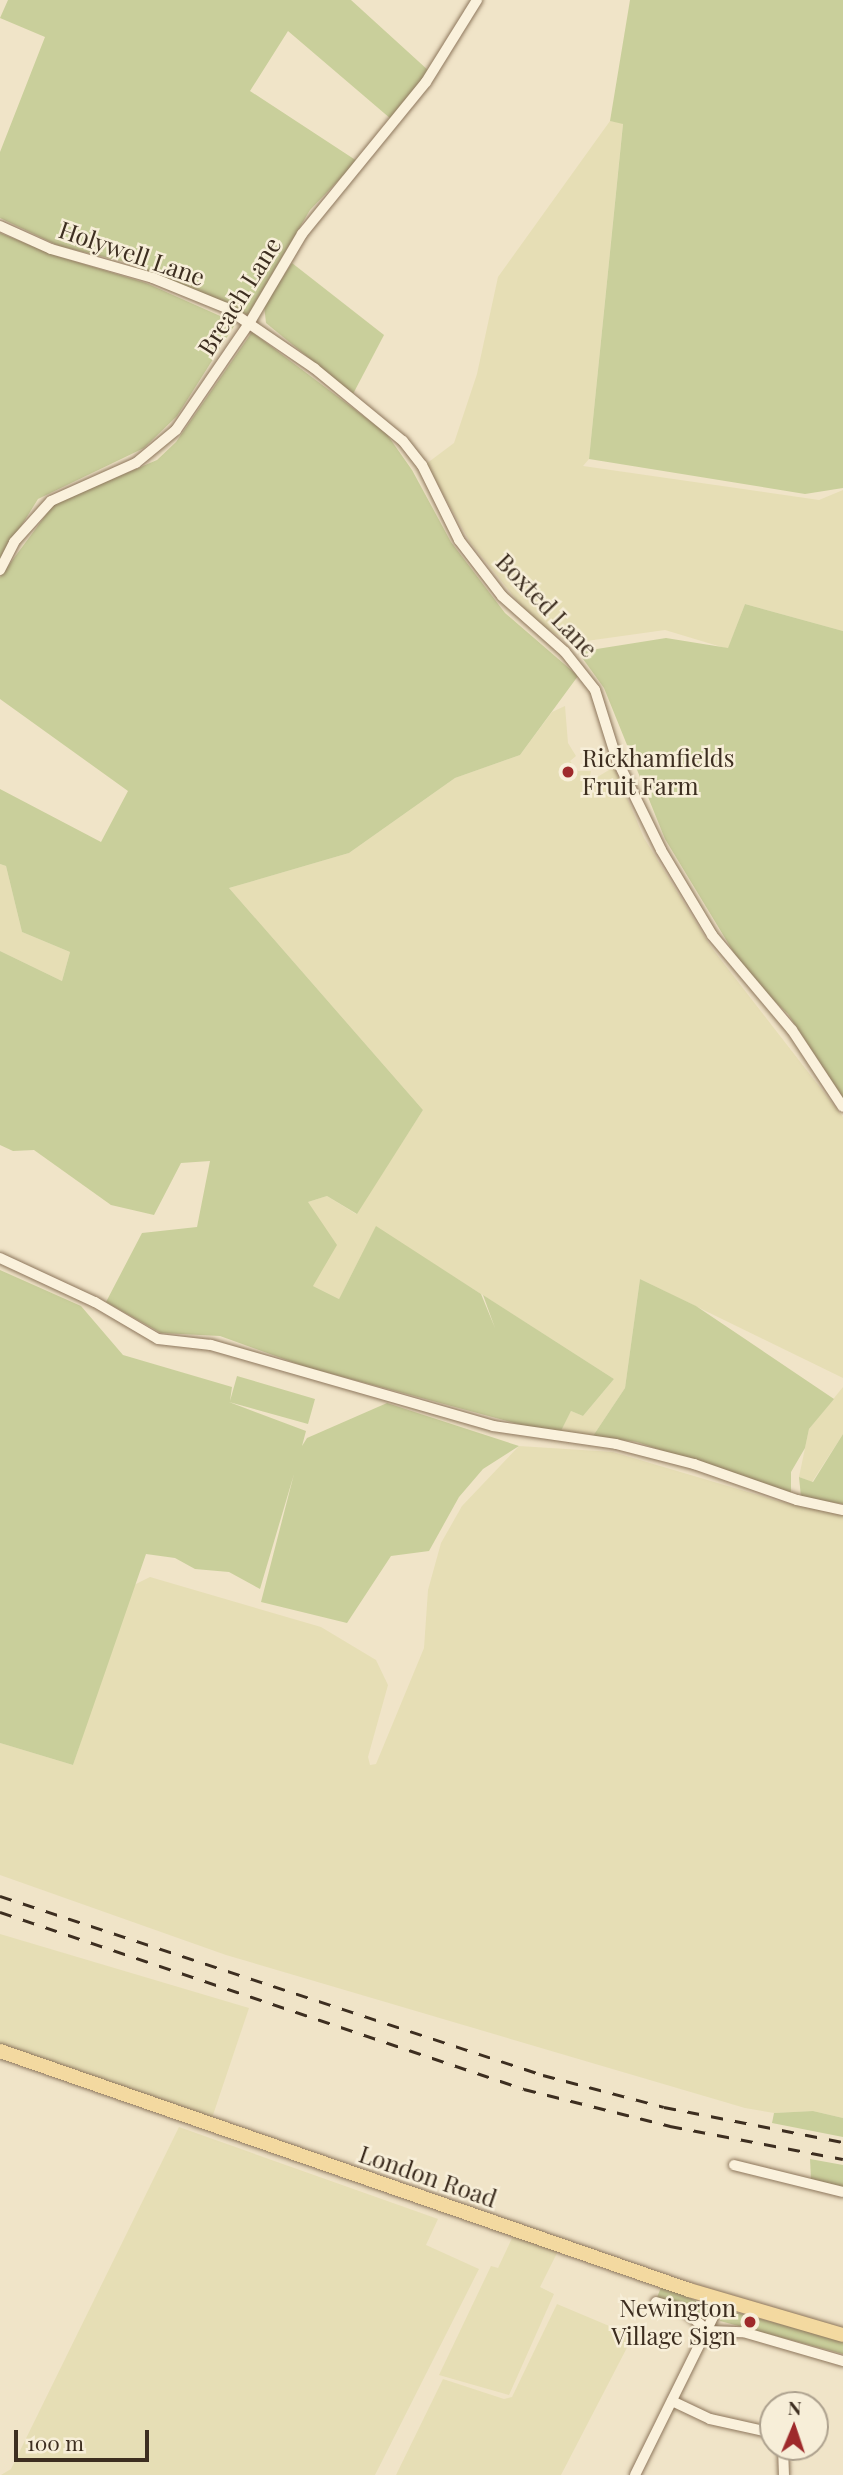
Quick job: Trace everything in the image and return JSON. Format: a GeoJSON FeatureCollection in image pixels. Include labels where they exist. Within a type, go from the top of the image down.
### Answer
{"type":"FeatureCollection","features":[{"type":"Feature","properties":{"kind":"main road","name":"London Road"},"geometry":{"type":"LineString","coordinates":[[0,2051],[721,2301],[842,2331]]}},
{"type":"Feature","properties":{"kind":"street","name":"Breach Lane"},"geometry":{"type":"LineString","coordinates":[[0,570],[14,542],[51,501],[158,449],[176,430],[250,322],[302,234],[426,82],[477,0]]}},
{"type":"Feature","properties":{"kind":"street","name":"Holywell Lane"},"geometry":{"type":"LineString","coordinates":[[0,226],[82,259],[153,278],[250,322]]}},
{"type":"Feature","properties":{"kind":"street","name":"Boxted Lane"},"geometry":{"type":"LineString","coordinates":[[250,322],[404,441],[422,465],[459,540],[502,596],[583,672],[596,690],[621,770],[661,850],[712,935],[792,1030],[843,1107]]}},
{"type":"Feature","properties":{"kind":"street"},"geometry":{"type":"LineString","coordinates":[[0,1258],[96,1302],[158,1339],[211,1345],[493,1426],[616,1444],[694,1464],[797,1500],[843,1510]]}},
{"type":"Feature","properties":{"kind":"street"},"geometry":{"type":"LineString","coordinates":[[734,2165],[843,2192]]}},
{"type":"Feature","properties":{"kind":"street"},"geometry":{"type":"LineString","coordinates":[[635,2475],[721,2301]]}},
{"type":"Feature","properties":{"kind":"street"},"geometry":{"type":"LineString","coordinates":[[656,2302],[684,2310],[708,2331],[743,2332],[843,2361]]}},
{"type":"Feature","properties":{"kind":"street"},"geometry":{"type":"LineString","coordinates":[[672,2402],[710,2419],[759,2430]]}},
{"type":"Feature","properties":{"kind":"shaded area"},"geometry":{"type":"Polygon","coordinates":[[[610,121],[623,123],[589,459],[583,466],[819,500],[843,490],[843,631],[745,604],[728,649],[665,630],[572,643],[535,623],[470,542],[426,464],[454,443],[477,374],[498,277],[610,121]]]}},
{"type":"Feature","properties":{"kind":"shaded area"},"geometry":{"type":"Polygon","coordinates":[[[565,706],[568,743],[576,756],[570,761],[578,771],[591,771],[589,782],[614,767],[644,838],[711,947],[843,1117],[843,1378],[640,1279],[625,1388],[593,1436],[559,1435],[571,1411],[583,1416],[614,1379],[376,1227],[339,1299],[313,1286],[308,1202],[327,1196],[356,1214],[423,1110],[229,888],[349,853],[455,778],[520,755],[552,712],[565,706]]]}},
{"type":"Feature","properties":{"kind":"shaded area"},"geometry":{"type":"Polygon","coordinates":[[[0,864],[6,866],[22,932],[70,952],[62,981],[0,951],[0,864]]]}},
{"type":"Feature","properties":{"kind":"shaded area"},"geometry":{"type":"Polygon","coordinates":[[[843,1387],[843,1434],[812,1482],[799,1477],[809,1429],[843,1387]]]}},
{"type":"Feature","properties":{"kind":"shaded area"},"geometry":{"type":"Polygon","coordinates":[[[519,1446],[613,1452],[778,1501],[843,1515],[843,2118],[813,2111],[774,2113],[745,2108],[226,1955],[0,1875],[0,1743],[73,1765],[132,1586],[150,1577],[321,1627],[376,1660],[388,1685],[368,1757],[370,1765],[376,1764],[424,1648],[428,1590],[441,1543],[462,1506],[519,1446]]]}},
{"type":"Feature","properties":{"kind":"shaded area"},"geometry":{"type":"Polygon","coordinates":[[[0,1934],[249,2008],[212,2118],[0,2044],[0,1934]]]}},
{"type":"Feature","properties":{"kind":"shaded area"},"geometry":{"type":"Polygon","coordinates":[[[179,2127],[438,2219],[426,2245],[479,2269],[375,2475],[1,2475],[11,2469],[179,2127]]]}},
{"type":"Feature","properties":{"kind":"shaded area"},"geometry":{"type":"Polygon","coordinates":[[[513,2236],[558,2251],[540,2287],[554,2294],[509,2395],[439,2375],[491,2266],[498,2268],[513,2236]]]}},
{"type":"Feature","properties":{"kind":"shaded area"},"geometry":{"type":"Polygon","coordinates":[[[557,2304],[633,2336],[561,2475],[396,2475],[443,2379],[504,2399],[512,2397],[557,2304]]]}},
{"type":"Feature","properties":{"kind":"green space"},"geometry":{"type":"Polygon","coordinates":[[[8,0],[351,0],[429,71],[391,119],[288,31],[250,91],[357,161],[310,210],[248,315],[125,262],[59,246],[0,218],[0,152],[45,37],[0,18],[8,0]]]}},
{"type":"Feature","properties":{"kind":"green space"},"geometry":{"type":"Polygon","coordinates":[[[630,0],[843,0],[843,488],[805,494],[589,459],[623,124],[610,121],[630,0]]]}},
{"type":"Feature","properties":{"kind":"green space"},"geometry":{"type":"Polygon","coordinates":[[[0,233],[57,256],[146,283],[236,323],[177,416],[144,448],[38,499],[0,560],[0,233]]]}},
{"type":"Feature","properties":{"kind":"green space"},"geometry":{"type":"Polygon","coordinates":[[[292,263],[384,335],[353,394],[266,323],[264,305],[292,263]]]}},
{"type":"Feature","properties":{"kind":"green space"},"geometry":{"type":"Polygon","coordinates":[[[252,332],[386,433],[412,470],[451,542],[505,613],[578,676],[520,755],[455,778],[349,853],[229,888],[423,1110],[357,1214],[327,1196],[308,1202],[337,1245],[313,1286],[339,1299],[376,1226],[481,1294],[495,1328],[483,1295],[614,1379],[583,1416],[571,1411],[559,1435],[306,1367],[220,1336],[161,1333],[106,1302],[142,1233],[197,1227],[210,1161],[181,1163],[154,1215],[111,1205],[34,1150],[13,1151],[0,1145],[0,951],[62,981],[70,952],[22,932],[6,866],[0,864],[0,789],[101,842],[128,791],[0,699],[0,577],[54,504],[157,460],[176,442],[252,332]]]}},
{"type":"Feature","properties":{"kind":"green space"},"geometry":{"type":"Polygon","coordinates":[[[745,604],[843,631],[843,1098],[788,1014],[748,976],[665,839],[604,688],[578,652],[666,638],[728,648],[745,604]]]}},
{"type":"Feature","properties":{"kind":"green space"},"geometry":{"type":"Polygon","coordinates":[[[0,1270],[81,1306],[123,1355],[232,1387],[230,1401],[237,1376],[315,1399],[308,1424],[229,1402],[306,1431],[302,1446],[307,1438],[387,1403],[519,1446],[483,1469],[459,1497],[429,1551],[391,1556],[347,1623],[261,1602],[294,1474],[260,1589],[229,1572],[195,1569],[175,1558],[146,1554],[73,1765],[0,1743],[0,1270]]]}},
{"type":"Feature","properties":{"kind":"green space"},"geometry":{"type":"Polygon","coordinates":[[[640,1279],[696,1306],[834,1399],[809,1429],[805,1448],[791,1472],[791,1494],[637,1442],[593,1436],[625,1388],[640,1279]]]}},
{"type":"Feature","properties":{"kind":"green space"},"geometry":{"type":"Polygon","coordinates":[[[843,1434],[843,1504],[801,1497],[799,1477],[813,1482],[843,1434]]]}},
{"type":"Feature","properties":{"kind":"green space"},"geometry":{"type":"Polygon","coordinates":[[[813,2111],[843,2118],[843,2137],[772,2123],[774,2113],[813,2111]]]}},
{"type":"Feature","properties":{"kind":"green space"},"geometry":{"type":"Polygon","coordinates":[[[810,2159],[843,2165],[843,2187],[811,2179],[810,2159]]]}},
{"type":"Feature","properties":{"kind":"green space"},"geometry":{"type":"Polygon","coordinates":[[[662,2285],[709,2307],[708,2318],[700,2319],[656,2300],[662,2285]]]}},
{"type":"Feature","properties":{"kind":"green space"},"geometry":{"type":"Polygon","coordinates":[[[735,2312],[843,2341],[843,2354],[720,2321],[723,2315],[735,2312]]]}},
{"type":"Feature","properties":{"kind":"railway"},"geometry":{"type":"LineString","coordinates":[[0,1896],[543,2075],[664,2107],[843,2142]]}},
{"type":"Feature","properties":{"kind":"railway"},"geometry":{"type":"LineString","coordinates":[[0,1912],[524,2089],[670,2126],[843,2159]]}},
{"type":"Feature","properties":{"kind":"place","name":"Rickhamfields Fruit Farm"},"geometry":{"type":"Point","coordinates":[568,772]}},
{"type":"Feature","properties":{"kind":"place","name":"Newington Village Sign"},"geometry":{"type":"Point","coordinates":[750,2322]}}]}
